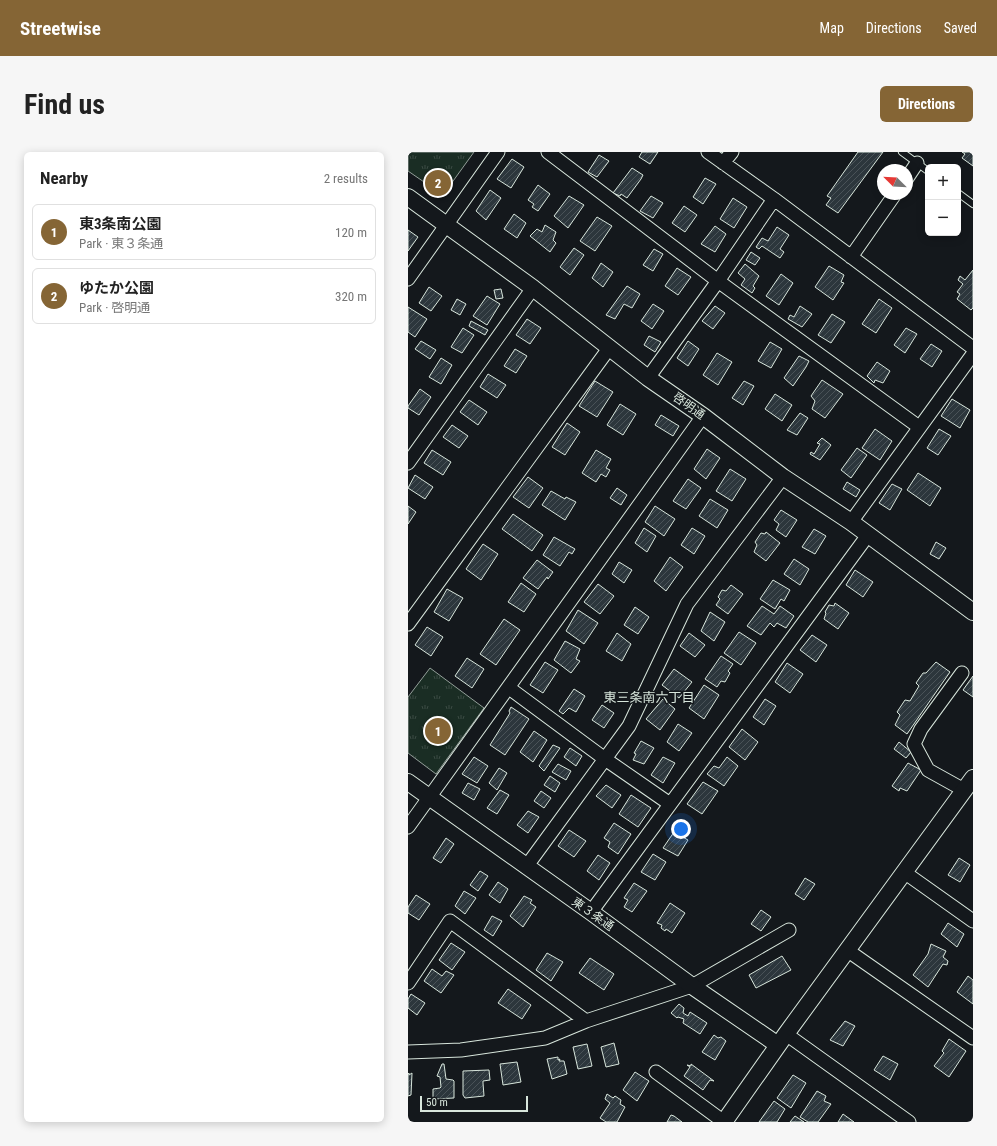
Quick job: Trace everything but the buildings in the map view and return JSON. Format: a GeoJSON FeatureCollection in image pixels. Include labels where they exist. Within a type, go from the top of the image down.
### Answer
{"type":"FeatureCollection","features":[{"type":"Feature","properties":{"kind":"street"},"geometry":{"type":"LineString","coordinates":[[408,280],[498,152]]}},
{"type":"Feature","properties":{"kind":"street"},"geometry":{"type":"LineString","coordinates":[[548,152],[718,281],[919,427]]}},
{"type":"Feature","properties":{"kind":"street"},"geometry":{"type":"LineString","coordinates":[[708,152],[774,199],[973,348]]}},
{"type":"Feature","properties":{"kind":"street"},"geometry":{"type":"LineString","coordinates":[[724,163],[732,152]]}},
{"type":"Feature","properties":{"kind":"street"},"geometry":{"type":"LineString","coordinates":[[913,169],[917,163]]}},
{"type":"Feature","properties":{"kind":"street","name":"啓明通"},"geometry":{"type":"LineString","coordinates":[[408,197],[533,288],[648,378],[703,416],[783,477],[852,522],[973,612]]}},
{"type":"Feature","properties":{"kind":"street"},"geometry":{"type":"LineString","coordinates":[[648,378],[718,281],[774,199]]}},
{"type":"Feature","properties":{"kind":"street"},"geometry":{"type":"LineString","coordinates":[[851,257],[891,200]]}},
{"type":"Feature","properties":{"kind":"street"},"geometry":{"type":"LineString","coordinates":[[408,463],[533,288]]}},
{"type":"Feature","properties":{"kind":"street"},"geometry":{"type":"LineString","coordinates":[[408,624],[610,347]]}},
{"type":"Feature","properties":{"kind":"street"},"geometry":{"type":"LineString","coordinates":[[852,522],[973,354]]}},
{"type":"Feature","properties":{"kind":"street"},"geometry":{"type":"LineString","coordinates":[[408,827],[703,416]]}},
{"type":"Feature","properties":{"kind":"street"},"geometry":{"type":"LineString","coordinates":[[526,867],[629,726],[687,604],[783,477]]}},
{"type":"Feature","properties":{"kind":"street"},"geometry":{"type":"LineString","coordinates":[[592,912],[868,535]]}},
{"type":"Feature","properties":{"kind":"street"},"geometry":{"type":"LineString","coordinates":[[656,1072],[724,1122],[847,950],[969,784],[928,770],[914,744],[921,729],[962,673]]}},
{"type":"Feature","properties":{"kind":"street"},"geometry":{"type":"LineString","coordinates":[[509,688],[605,759],[670,804]]}},
{"type":"Feature","properties":{"kind":"street","name":"東３条通"},"geometry":{"type":"LineString","coordinates":[[408,782],[526,867],[592,912],[692,986],[782,1040]]}},
{"type":"Feature","properties":{"kind":"street"},"geometry":{"type":"LineString","coordinates":[[904,872],[973,922]]}},
{"type":"Feature","properties":{"kind":"street"},"geometry":{"type":"LineString","coordinates":[[408,983],[450,921],[586,1021]]}},
{"type":"Feature","properties":{"kind":"street"},"geometry":{"type":"LineString","coordinates":[[408,1052],[461,1050],[545,1038],[586,1021],[692,986],[788,930]]}},
{"type":"Feature","properties":{"kind":"street"},"geometry":{"type":"LineString","coordinates":[[847,950],[973,1038]]}},
{"type":"Feature","properties":{"kind":"street"},"geometry":{"type":"LineString","coordinates":[[782,1040],[909,1122]]}},
{"type":"Feature","properties":{"kind":"lane"},"geometry":{"type":"LineString","coordinates":[[902,152],[925,169]]}},
{"type":"Feature","properties":{"kind":"lane"},"geometry":{"type":"LineString","coordinates":[[961,195],[973,204]]}},
{"type":"Feature","properties":{"kind":"green space"},"geometry":{"type":"Polygon","coordinates":[[[408,152],[474,152],[443,195],[408,171],[408,152]]]}},
{"type":"Feature","properties":{"kind":"green space"},"geometry":{"type":"Polygon","coordinates":[[[430,668],[484,708],[436,774],[408,753],[408,697],[430,668]]]}},
{"type":"Feature","properties":{"kind":"place","name":"ゆたか公園"},"geometry":{"type":"Point","coordinates":[438,183]}},
{"type":"Feature","properties":{"kind":"place","name":"東3条南公園"},"geometry":{"type":"Point","coordinates":[438,731]}},
{"type":"Feature","properties":{"kind":"district","name":"東三条南六丁目"},"geometry":{"type":"Point","coordinates":[649,697]}}]}
